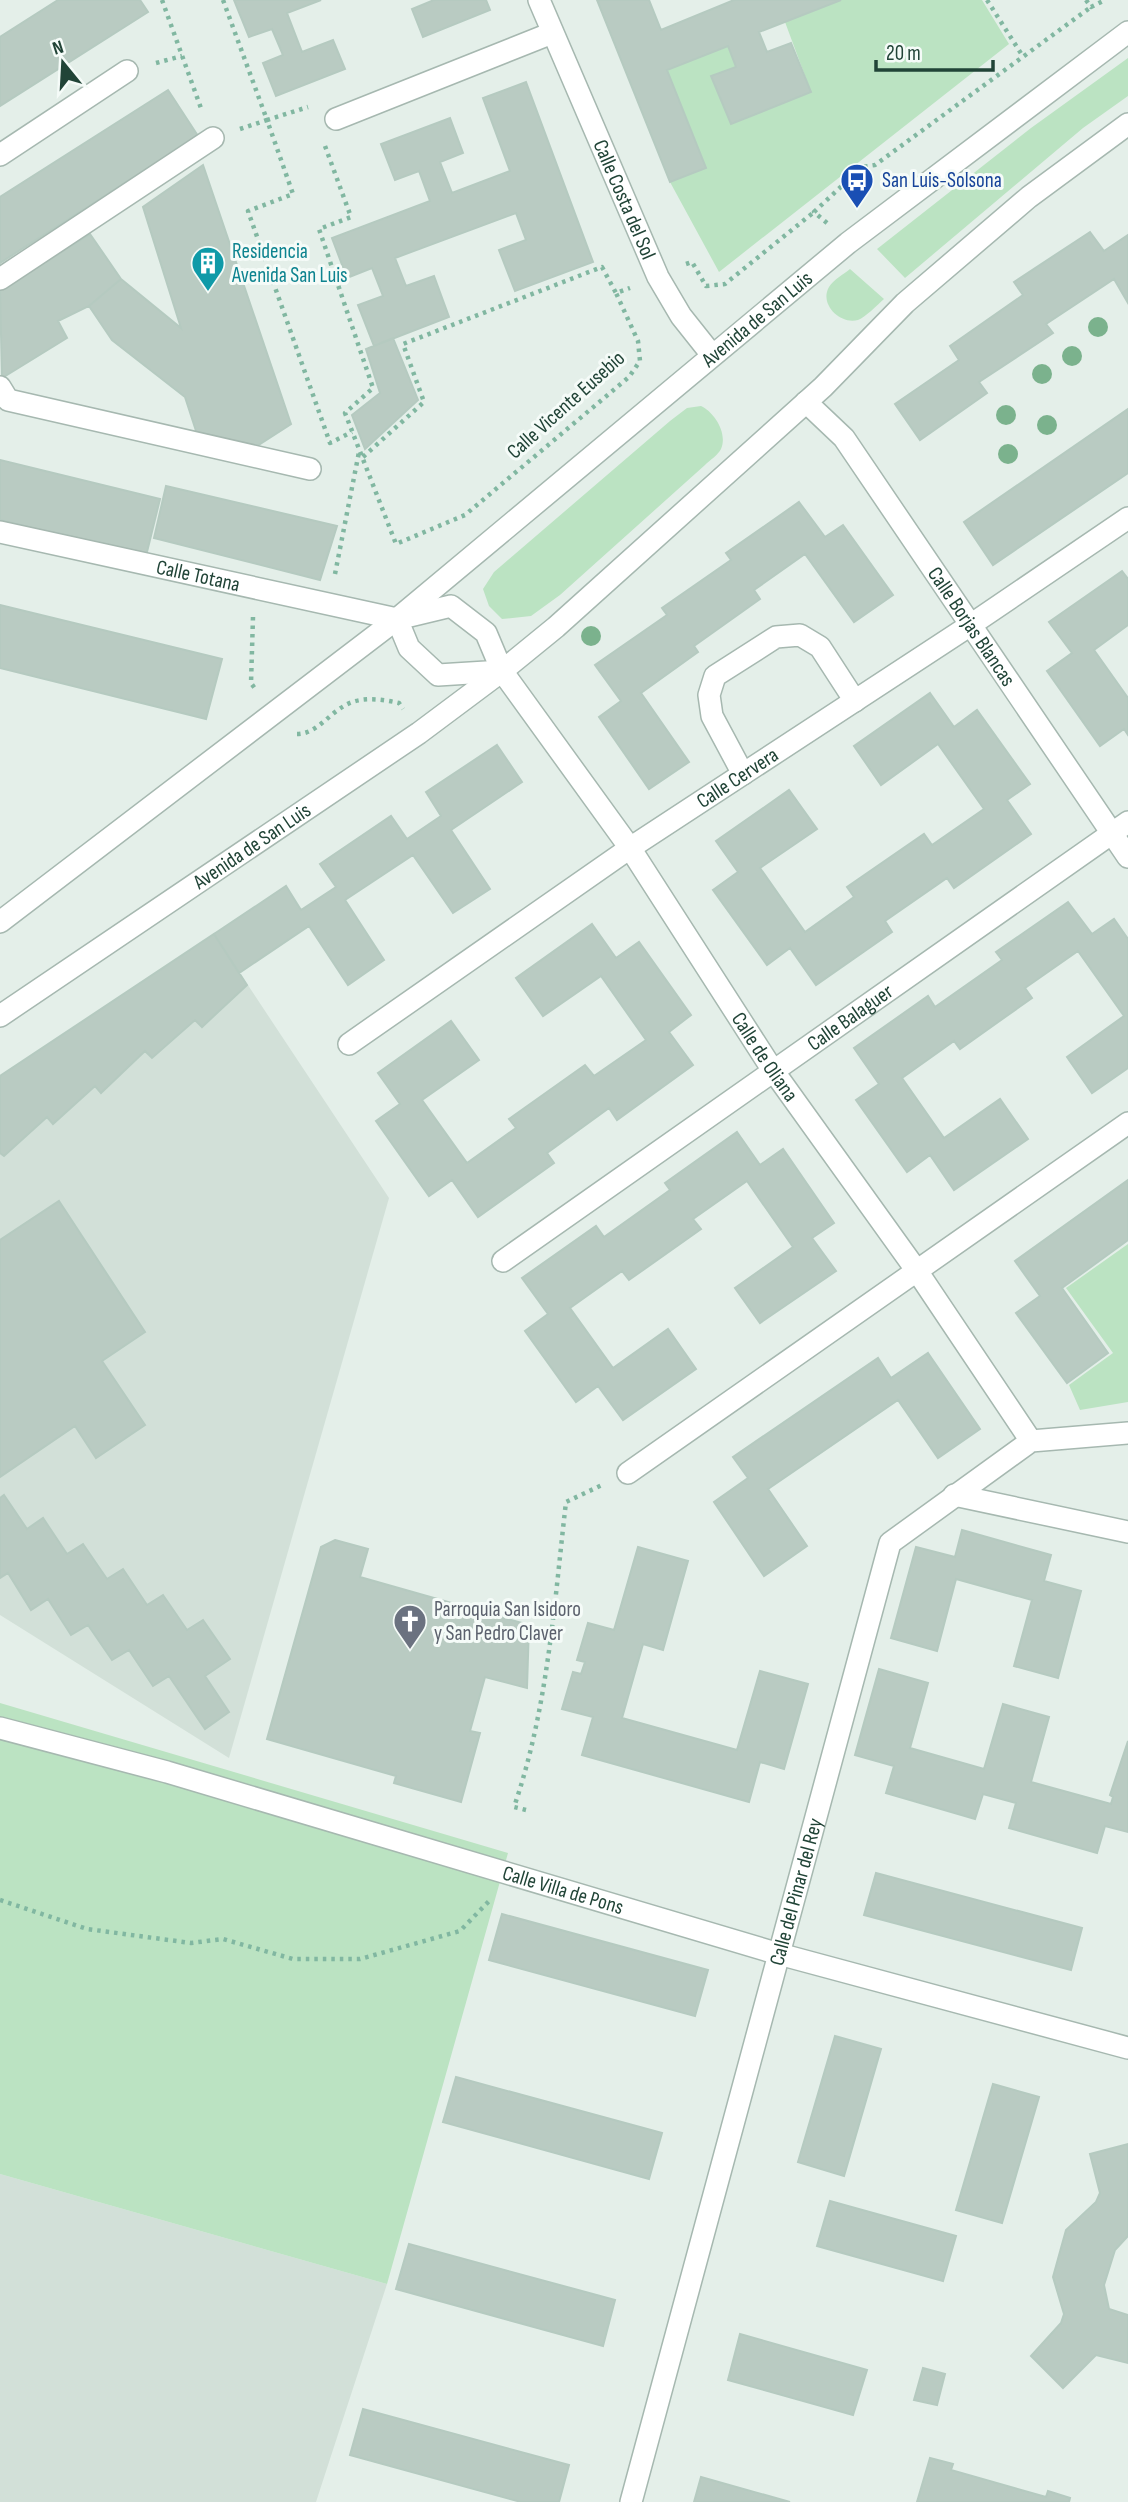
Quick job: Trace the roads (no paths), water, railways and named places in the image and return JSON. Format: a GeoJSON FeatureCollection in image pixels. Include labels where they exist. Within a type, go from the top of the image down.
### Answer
{"type":"FeatureCollection","features":[{"type":"Feature","properties":{"kind":"street","name":"Calle Costa del Sol"},"geometry":{"type":"LineString","coordinates":[[538,0],[658,277],[681,316],[712,355]]}},
{"type":"Feature","properties":{"kind":"street","name":"Avenida de San Luis"},"geometry":{"type":"LineString","coordinates":[[0,922],[397,619],[848,243],[1128,32]]}},
{"type":"Feature","properties":{"kind":"street"},"geometry":{"type":"LineString","coordinates":[[326,118],[552,33]]}},
{"type":"Feature","properties":{"kind":"street"},"geometry":{"type":"LineString","coordinates":[[0,155],[127,71]]}},
{"type":"Feature","properties":{"kind":"street","name":"Avenida de San Luis"},"geometry":{"type":"LineString","coordinates":[[0,1016],[419,733],[502,671],[556,627],[806,402],[905,303],[1029,197],[1128,124]]}},
{"type":"Feature","properties":{"kind":"street"},"geometry":{"type":"LineString","coordinates":[[0,279],[213,138]]}},
{"type":"Feature","properties":{"kind":"street"},"geometry":{"type":"LineString","coordinates":[[0,387],[8,400],[310,469]]}},
{"type":"Feature","properties":{"kind":"street","name":"Calle Borjas Blancas"},"geometry":{"type":"LineString","coordinates":[[806,402],[844,438],[969,626],[1120,827],[1128,857]]}},
{"type":"Feature","properties":{"kind":"street","name":"Calle Cervera"},"geometry":{"type":"LineString","coordinates":[[349,1044],[630,848],[969,626],[1128,517]]}},
{"type":"Feature","properties":{"kind":"street","name":"Calle Totana"},"geometry":{"type":"LineString","coordinates":[[0,532],[397,619]]}},
{"type":"Feature","properties":{"kind":"street","name":"Avenida de San Luis"},"geometry":{"type":"LineString","coordinates":[[397,619],[451,606],[486,632],[502,671]]}},
{"type":"Feature","properties":{"kind":"street"},"geometry":{"type":"LineString","coordinates":[[397,619],[410,648],[438,675],[502,671]]}},
{"type":"Feature","properties":{"kind":"street"},"geometry":{"type":"LineString","coordinates":[[743,774],[712,716],[709,695],[715,676],[776,637],[800,635],[820,647],[855,701]]}},
{"type":"Feature","properties":{"kind":"street","name":"Calle de Oliana"},"geometry":{"type":"LineString","coordinates":[[502,671],[630,848],[772,1069],[917,1271],[1031,1441]]}},
{"type":"Feature","properties":{"kind":"street","name":"Calle Balaguer"},"geometry":{"type":"LineString","coordinates":[[503,1261],[772,1069],[1120,827]]}},
{"type":"Feature","properties":{"kind":"street"},"geometry":{"type":"LineString","coordinates":[[628,1473],[1128,1122]]}},
{"type":"Feature","properties":{"kind":"street","name":"Calle del Pinar del Rey"},"geometry":{"type":"LineString","coordinates":[[631,2502],[890,1543],[954,1494],[1031,1441],[1128,1433]]}},
{"type":"Feature","properties":{"kind":"street"},"geometry":{"type":"LineString","coordinates":[[954,1494],[1128,1532]]}},
{"type":"Feature","properties":{"kind":"street","name":"Calle Villa de Pons"},"geometry":{"type":"LineString","coordinates":[[0,1728],[167,1772],[779,1954],[1128,2048]]}},
{"type":"Feature","properties":{"kind":"place","name":"San Luis-Solsona"},"geometry":{"type":"Point","coordinates":[857,210]}},
{"type":"Feature","properties":{"kind":"place","name":"Residencia Avenida San Luis"},"geometry":{"type":"Point","coordinates":[208,293]}},
{"type":"Feature","properties":{"kind":"place","name":"Parroquia San Isidoro y San Pedro Claver"},"geometry":{"type":"Point","coordinates":[410,1651]}}]}
